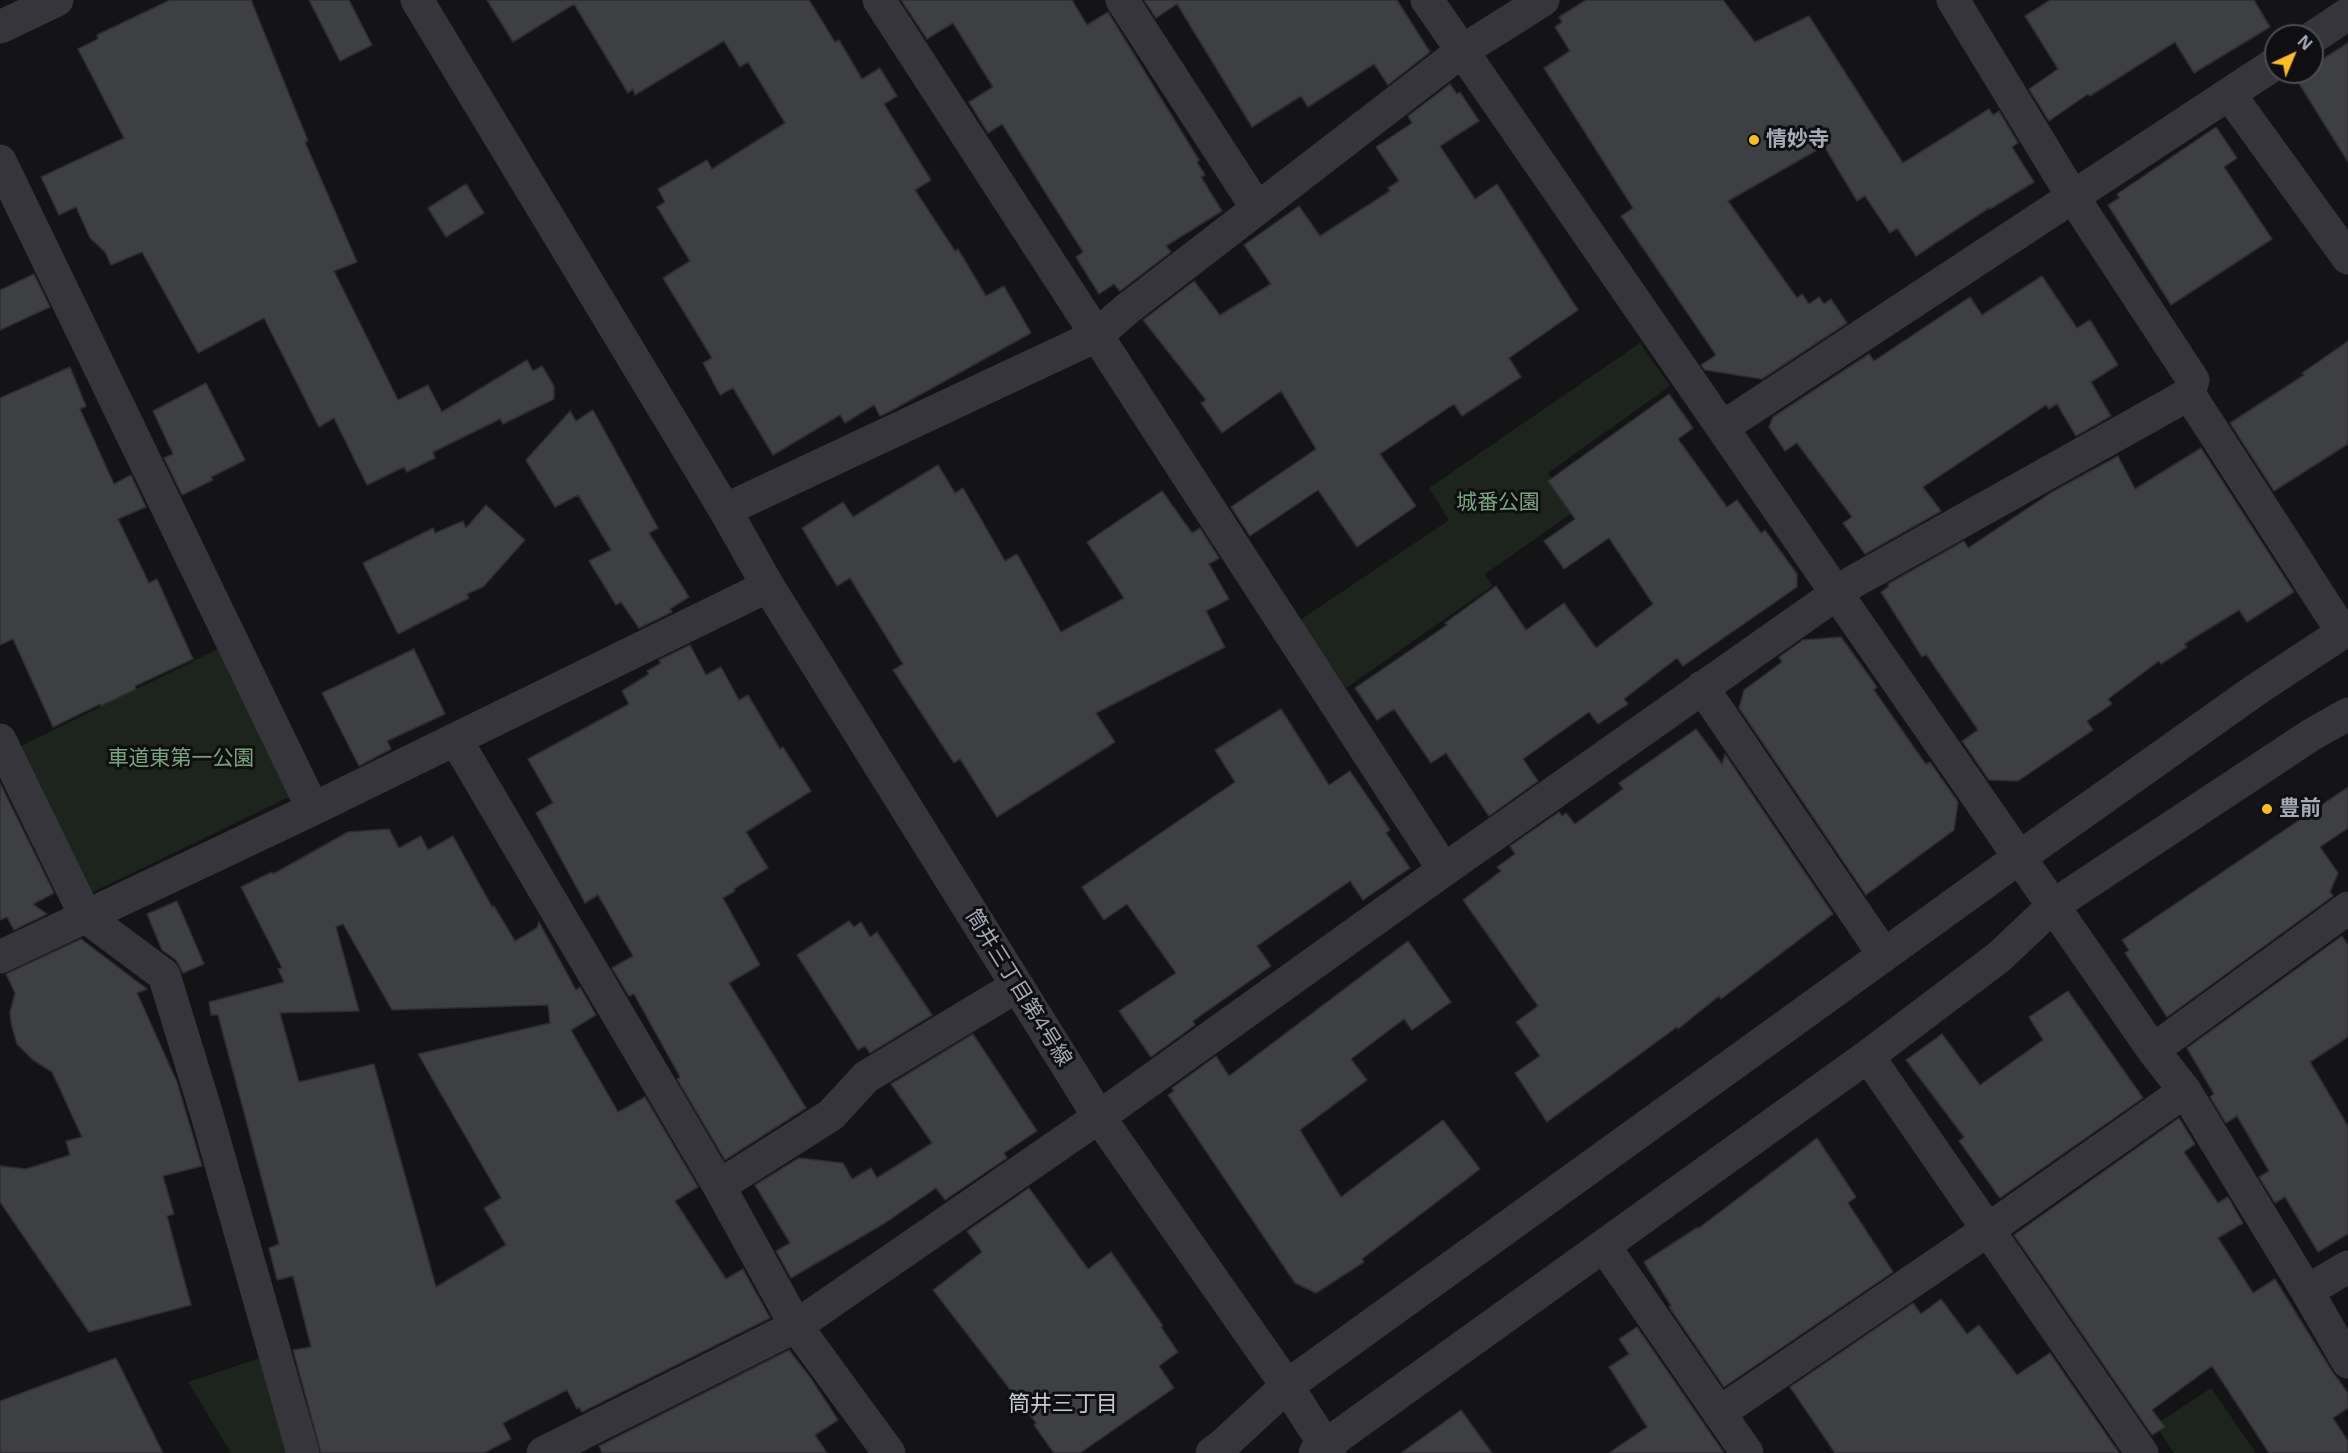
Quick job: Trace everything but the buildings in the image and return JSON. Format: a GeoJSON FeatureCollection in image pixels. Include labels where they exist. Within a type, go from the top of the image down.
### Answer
{"type":"FeatureCollection","features":[{"type":"Feature","properties":{"kind":"street"},"geometry":{"type":"LineString","coordinates":[[4,16],[57,0]]}},
{"type":"Feature","properties":{"kind":"street","name":"筒井三丁目第4号線"},"geometry":{"type":"LineString","coordinates":[[417,0],[725,510],[768,586],[1017,986],[1099,1117],[1287,1386],[1323,1450]]}},
{"type":"Feature","properties":{"kind":"street"},"geometry":{"type":"LineString","coordinates":[[879,0],[1444,870]]}},
{"type":"Feature","properties":{"kind":"street"},"geometry":{"type":"LineString","coordinates":[[1122,0],[1257,208]]}},
{"type":"Feature","properties":{"kind":"street"},"geometry":{"type":"LineString","coordinates":[[1427,0],[2153,1050],[2185,1091],[2348,1362]]}},
{"type":"Feature","properties":{"kind":"street"},"geometry":{"type":"LineString","coordinates":[[725,510],[1096,336],[1126,309],[1462,51],[1543,0]]}},
{"type":"Feature","properties":{"kind":"street"},"geometry":{"type":"LineString","coordinates":[[543,1453],[796,1326],[1099,1117],[1853,582],[2189,394],[2193,380],[2073,197],[1953,0]]}},
{"type":"Feature","properties":{"kind":"street"},"geometry":{"type":"LineString","coordinates":[[2324,30],[2348,14]]}},
{"type":"Feature","properties":{"kind":"street"},"geometry":{"type":"LineString","coordinates":[[1723,427],[2264,71]]}},
{"type":"Feature","properties":{"kind":"street"},"geometry":{"type":"LineString","coordinates":[[2230,95],[2348,258]]}},
{"type":"Feature","properties":{"kind":"street"},"geometry":{"type":"LineString","coordinates":[[0,161],[313,809]]}},
{"type":"Feature","properties":{"kind":"street"},"geometry":{"type":"LineString","coordinates":[[1212,1453],[1287,1386],[2020,857],[2247,696],[2345,631],[2189,394]]}},
{"type":"Feature","properties":{"kind":"street"},"geometry":{"type":"LineString","coordinates":[[0,957],[456,740],[768,586]]}},
{"type":"Feature","properties":{"kind":"street"},"geometry":{"type":"LineString","coordinates":[[1702,687],[1884,955]]}},
{"type":"Feature","properties":{"kind":"street"},"geometry":{"type":"LineString","coordinates":[[1323,1450],[1868,1056],[1999,957],[2054,904],[2311,735],[2348,714]]}},
{"type":"Feature","properties":{"kind":"street"},"geometry":{"type":"LineString","coordinates":[[0,740],[86,917],[164,975],[207,1115],[303,1453]]}},
{"type":"Feature","properties":{"kind":"street"},"geometry":{"type":"LineString","coordinates":[[456,740],[720,1186],[796,1326],[889,1453]]}},
{"type":"Feature","properties":{"kind":"street"},"geometry":{"type":"LineString","coordinates":[[2153,1050],[2348,908]]}},
{"type":"Feature","properties":{"kind":"street"},"geometry":{"type":"LineString","coordinates":[[720,1186],[831,1115],[866,1077],[1017,986]]}},
{"type":"Feature","properties":{"kind":"street"},"geometry":{"type":"LineString","coordinates":[[1868,1056],[2142,1453]]}},
{"type":"Feature","properties":{"kind":"street"},"geometry":{"type":"LineString","coordinates":[[1719,1413],[1989,1229],[2185,1091]]}},
{"type":"Feature","properties":{"kind":"street"},"geometry":{"type":"LineString","coordinates":[[1604,1246],[1747,1453]]}},
{"type":"Feature","properties":{"kind":"street"},"geometry":{"type":"LineString","coordinates":[[2307,1291],[2348,1267]]}},
{"type":"Feature","properties":{"kind":"green space","name":"城番公園"},"geometry":{"type":"Polygon","coordinates":[[[1640,343],[1670,386],[1548,473],[1575,511],[1485,574],[1492,586],[1346,688],[1300,620],[1449,520],[1429,488],[1640,343]]]}},
{"type":"Feature","properties":{"kind":"green space","name":"車道東第一公園"},"geometry":{"type":"Polygon","coordinates":[[[220,648],[291,796],[91,893],[21,746],[220,648]]]}},
{"type":"Feature","properties":{"kind":"green space"},"geometry":{"type":"Polygon","coordinates":[[[260,1358],[288,1453],[231,1453],[188,1382],[260,1358]]]}},
{"type":"Feature","properties":{"kind":"green space"},"geometry":{"type":"Polygon","coordinates":[[[2211,1388],[2256,1453],[2174,1453],[2155,1425],[2211,1388]]]}},
{"type":"Feature","properties":{"kind":"place","name":"情妙寺"},"geometry":{"type":"Point","coordinates":[1754,140]}},
{"type":"Feature","properties":{"kind":"place","name":"豊前"},"geometry":{"type":"Point","coordinates":[2267,809]}},
{"type":"Feature","properties":{"kind":"district","name":"筒井三丁目"},"geometry":{"type":"Point","coordinates":[1063,1405]}}]}
